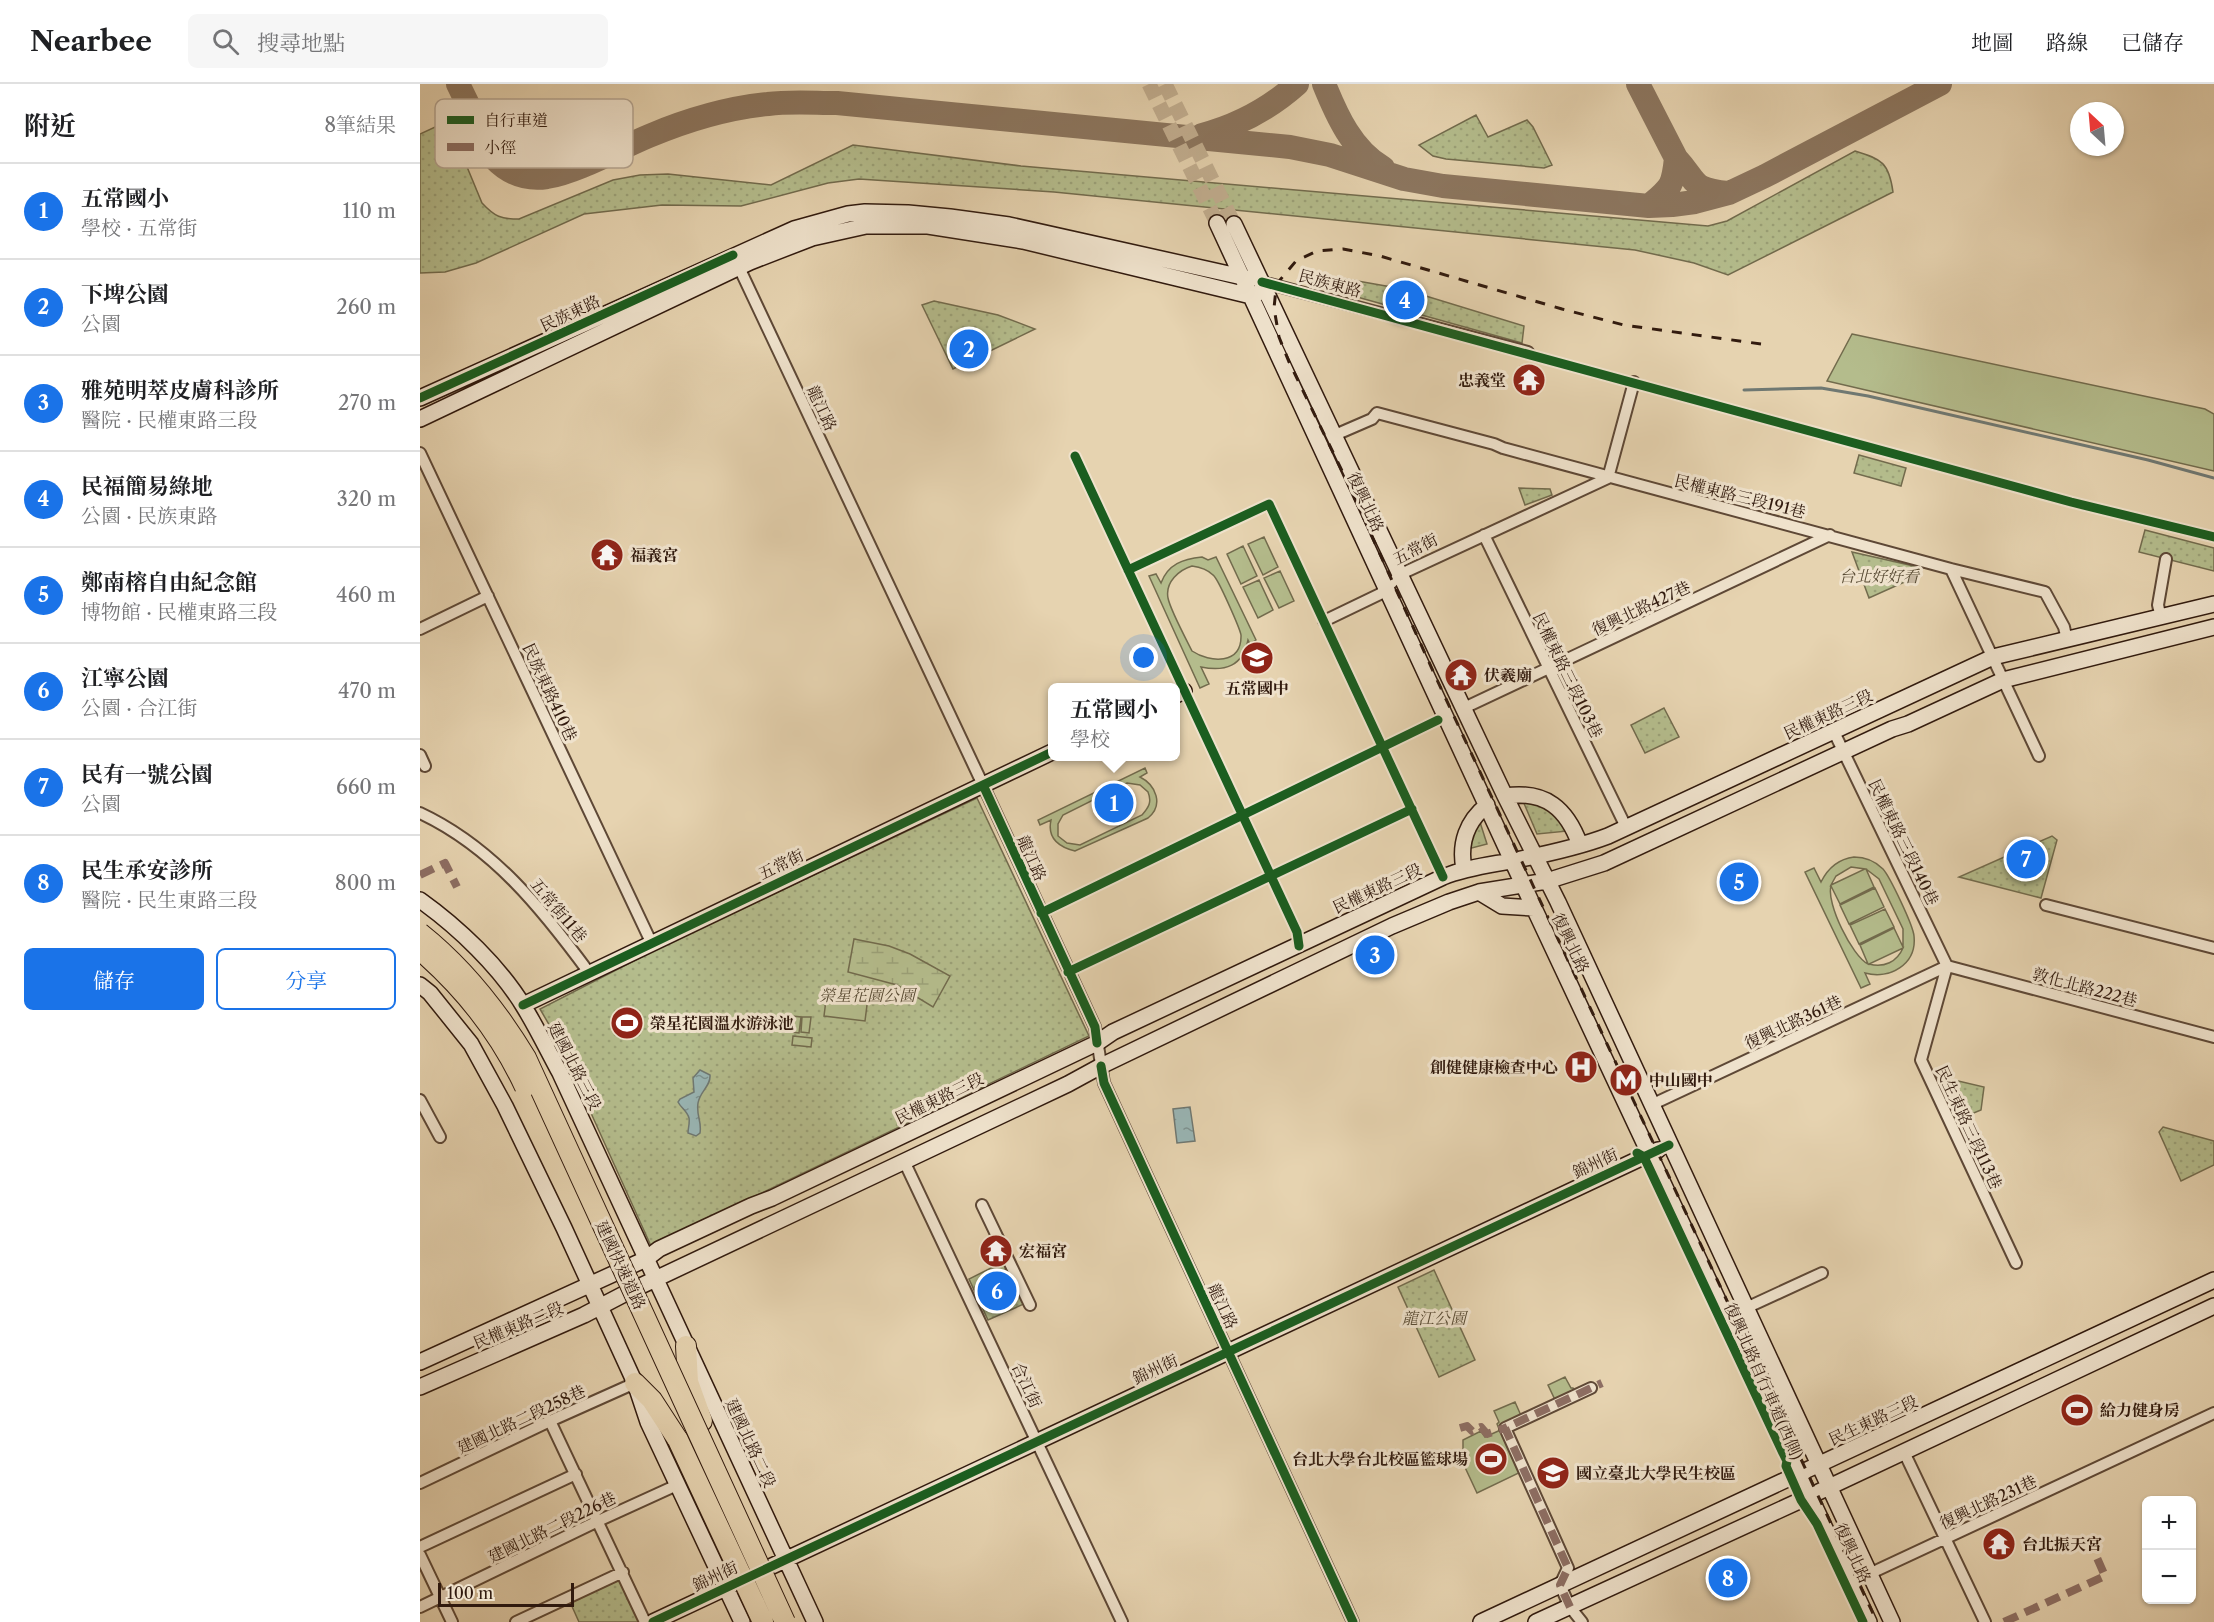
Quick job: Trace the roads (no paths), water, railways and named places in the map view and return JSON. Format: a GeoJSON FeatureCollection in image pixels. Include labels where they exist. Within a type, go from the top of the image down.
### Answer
{"type":"FeatureCollection","features":[{"type":"Feature","properties":{"kind":"highway","name":"建國快速道路"},"geometry":{"type":"LineString","coordinates":[[420,933],[445,953],[472,982],[502,1018],[526,1058],[785,1622]]}},
{"type":"Feature","properties":{"kind":"highway","name":"建國快速道路"},"geometry":{"type":"LineString","coordinates":[[420,950],[447,973],[476,1005],[516,1067],[776,1622]]}},
{"type":"Feature","properties":{"kind":"highway"},"geometry":{"type":"LineString","coordinates":[[686,1346],[688,1382],[706,1429],[793,1622]]}},
{"type":"Feature","properties":{"kind":"highway"},"geometry":{"type":"LineString","coordinates":[[636,1383],[652,1400],[678,1440],[763,1622]]}},
{"type":"Feature","properties":{"kind":"main road","name":"民族東路"},"geometry":{"type":"LineString","coordinates":[[420,419],[736,262],[794,228],[819,220],[866,212],[908,213],[1009,225],[1243,278],[1264,285]]}},
{"type":"Feature","properties":{"kind":"main road","name":"復興北路"},"geometry":{"type":"LineString","coordinates":[[1217,223],[1512,861],[1869,1622]]}},
{"type":"Feature","properties":{"kind":"main road","name":"復興北路"},"geometry":{"type":"LineString","coordinates":[[1234,224],[1547,881],[1892,1622]]}},
{"type":"Feature","properties":{"kind":"main road","name":"民族東路"},"geometry":{"type":"LineString","coordinates":[[420,399],[736,262],[837,231],[866,226],[928,226],[1023,241],[1251,296]]}},
{"type":"Feature","properties":{"kind":"main road"},"geometry":{"type":"LineString","coordinates":[[1251,296],[1264,285]]}},
{"type":"Feature","properties":{"kind":"main road","name":"民權東路三段"},"geometry":{"type":"LineString","coordinates":[[619,1272],[646,1259],[659,1249],[772,1198],[1097,1042],[1113,1032],[1464,869],[1534,857],[1580,845],[1626,827],[1993,657],[2214,604]]}},
{"type":"Feature","properties":{"kind":"main road"},"geometry":{"type":"LineString","coordinates":[[655,1279],[1068,1084],[1392,926],[1465,895],[1547,881],[1583,871],[1619,857],[2002,677],[2214,627]]}},
{"type":"Feature","properties":{"kind":"main road","name":"五常街"},"geometry":{"type":"LineString","coordinates":[[524,1005],[1048,754]]}},
{"type":"Feature","properties":{"kind":"main road"},"geometry":{"type":"LineString","coordinates":[[1505,796],[1532,796],[1556,806],[1573,826],[1580,845]]}},
{"type":"Feature","properties":{"kind":"main road"},"geometry":{"type":"LineString","coordinates":[[1464,869],[1462,855],[1465,836],[1473,818],[1487,805]]}},
{"type":"Feature","properties":{"kind":"main road"},"geometry":{"type":"LineString","coordinates":[[1479,892],[1502,906],[1534,908]]}},
{"type":"Feature","properties":{"kind":"main road","name":"建國北路三段"},"geometry":{"type":"LineString","coordinates":[[420,900],[445,919],[495,969],[524,1005],[560,1073],[655,1279]]}},
{"type":"Feature","properties":{"kind":"main road"},"geometry":{"type":"LineString","coordinates":[[420,950],[445,919]]}},
{"type":"Feature","properties":{"kind":"main road"},"geometry":{"type":"LineString","coordinates":[[420,985],[430,993],[471,1044],[505,1106],[636,1383],[648,1422],[742,1622]]}},
{"type":"Feature","properties":{"kind":"main road","name":"錦州街"},"geometry":{"type":"LineString","coordinates":[[653,1622],[1669,1145]]}},
{"type":"Feature","properties":{"kind":"main road","name":"民權東路二段"},"geometry":{"type":"LineString","coordinates":[[420,1362],[619,1272]]}},
{"type":"Feature","properties":{"kind":"main road","name":"民權東路二段"},"geometry":{"type":"LineString","coordinates":[[420,1387],[584,1316],[599,1306],[655,1279]]}},
{"type":"Feature","properties":{"kind":"main road","name":"建國北路二段"},"geometry":{"type":"LineString","coordinates":[[655,1279],[815,1622]]}},
{"type":"Feature","properties":{"kind":"main road","name":"民生東路三段"},"geometry":{"type":"LineString","coordinates":[[1481,1622],[2214,1280]]}},
{"type":"Feature","properties":{"kind":"main road"},"geometry":{"type":"LineString","coordinates":[[1536,1622],[2214,1306]]}},
{"type":"Feature","properties":{"kind":"street","name":"龍江路"},"geometry":{"type":"LineString","coordinates":[[736,262],[1095,1027],[1104,1083],[1353,1622]]}},
{"type":"Feature","properties":{"kind":"street","name":"民族東路"},"geometry":{"type":"LineString","coordinates":[[1264,285],[1528,352]]}},
{"type":"Feature","properties":{"kind":"street"},"geometry":{"type":"LineString","coordinates":[[1608,477],[1634,382]]}},
{"type":"Feature","properties":{"kind":"street","name":"民權東路三段191巷"},"geometry":{"type":"LineString","coordinates":[[1335,435],[1372,419],[1377,413],[1946,568],[2045,592],[2064,627],[2067,640]]}},
{"type":"Feature","properties":{"kind":"street","name":"民族東路410巷"},"geometry":{"type":"LineString","coordinates":[[420,453],[652,944]]}},
{"type":"Feature","properties":{"kind":"street","name":"五常街"},"geometry":{"type":"LineString","coordinates":[[1324,621],[1387,590],[1401,574],[1608,477]]}},
{"type":"Feature","properties":{"kind":"street","name":"復興北路427巷"},"geometry":{"type":"LineString","coordinates":[[1464,708],[1830,535]]}},
{"type":"Feature","properties":{"kind":"street","name":"民權東路三段103巷"},"geometry":{"type":"LineString","coordinates":[[1484,536],[1626,827]]}},
{"type":"Feature","properties":{"kind":"street"},"geometry":{"type":"LineString","coordinates":[[2161,618],[2158,604],[2166,559]]}},
{"type":"Feature","properties":{"kind":"street"},"geometry":{"type":"LineString","coordinates":[[1946,568],[1993,657],[2039,756]]}},
{"type":"Feature","properties":{"kind":"street"},"geometry":{"type":"LineString","coordinates":[[420,629],[488,596]]}},
{"type":"Feature","properties":{"kind":"street","name":"民權東路三段140巷"},"geometry":{"type":"LineString","coordinates":[[1834,732],[1947,966]]}},
{"type":"Feature","properties":{"kind":"street"},"geometry":{"type":"LineString","coordinates":[[420,755],[425,765]]}},
{"type":"Feature","properties":{"kind":"street","name":"五常街11巷"},"geometry":{"type":"LineString","coordinates":[[420,813],[448,828],[483,852],[524,890],[561,933],[590,974]]}},
{"type":"Feature","properties":{"kind":"street"},"geometry":{"type":"LineString","coordinates":[[2046,904],[2214,948]]}},
{"type":"Feature","properties":{"kind":"street","name":"敦化北路222巷"},"geometry":{"type":"LineString","coordinates":[[1947,966],[2214,1037]]}},
{"type":"Feature","properties":{"kind":"street","name":"復興北路361巷"},"geometry":{"type":"LineString","coordinates":[[1651,1105],[1947,966]]}},
{"type":"Feature","properties":{"kind":"street","name":"民生東路三段113巷"},"geometry":{"type":"LineString","coordinates":[[1947,966],[1921,1060],[2016,1263]]}},
{"type":"Feature","properties":{"kind":"street"},"geometry":{"type":"LineString","coordinates":[[420,1100],[440,1137]]}},
{"type":"Feature","properties":{"kind":"street","name":"合江街"},"geometry":{"type":"LineString","coordinates":[[904,1161],[1122,1622]]}},
{"type":"Feature","properties":{"kind":"street"},"geometry":{"type":"LineString","coordinates":[[982,1204],[1030,1305]]}},
{"type":"Feature","properties":{"kind":"street"},"geometry":{"type":"LineString","coordinates":[[1746,1308],[1822,1273]]}},
{"type":"Feature","properties":{"kind":"street","name":"建國北路二段258巷"},"geometry":{"type":"LineString","coordinates":[[420,1483],[636,1383]]}},
{"type":"Feature","properties":{"kind":"street"},"geometry":{"type":"LineString","coordinates":[[1582,1622],[1570,1607],[1560,1585],[1568,1568],[1505,1428],[1591,1388]]}},
{"type":"Feature","properties":{"kind":"street","name":"復興北路231巷"},"geometry":{"type":"LineString","coordinates":[[1869,1574],[2214,1413]]}},
{"type":"Feature","properties":{"kind":"street"},"geometry":{"type":"LineString","coordinates":[[550,1421],[645,1622]]}},
{"type":"Feature","properties":{"kind":"street"},"geometry":{"type":"LineString","coordinates":[[1904,1452],[1985,1622]]}},
{"type":"Feature","properties":{"kind":"street"},"geometry":{"type":"LineString","coordinates":[[420,1547],[576,1474]]}},
{"type":"Feature","properties":{"kind":"street","name":"建國北路二段226巷"},"geometry":{"type":"LineString","coordinates":[[420,1607],[677,1485]]}},
{"type":"Feature","properties":{"kind":"street"},"geometry":{"type":"LineString","coordinates":[[420,1555],[452,1622]]}},
{"type":"Feature","properties":{"kind":"street"},"geometry":{"type":"LineString","coordinates":[[516,1622],[623,1572]]}},
{"type":"Feature","properties":{"kind":"water"},"geometry":{"type":"Polygon","coordinates":[[[700,1070],[710,1075],[710,1079],[698,1103],[700,1133],[696,1136],[688,1133],[689,1118],[678,1102],[694,1092],[693,1078],[700,1070]]]}},
{"type":"Feature","properties":{"kind":"water"},"geometry":{"type":"Polygon","coordinates":[[[1190,1107],[1195,1141],[1177,1143],[1173,1109],[1190,1107]]]}},
{"type":"Feature","properties":{"kind":"waterway"},"geometry":{"type":"LineString","coordinates":[[1744,390],[1821,388],[1868,396],[2148,460],[2214,478]]}},
{"type":"Feature","properties":{"kind":"tunnel"},"geometry":{"type":"LineString","coordinates":[[1149,84],[1217,223]]}},
{"type":"Feature","properties":{"kind":"tunnel"},"geometry":{"type":"LineString","coordinates":[[1165,84],[1234,224]]}},
{"type":"Feature","properties":{"kind":"railway"},"geometry":{"type":"LineString","coordinates":[[1761,344],[1624,325],[1380,256],[1343,249],[1317,251],[1296,261],[1280,280],[1276,289],[1274,308],[1279,337],[1289,362],[1345,477],[1438,682],[1877,1622]]}},
{"type":"Feature","properties":{"kind":"place","name":"民福簡易綠地"},"geometry":{"type":"Point","coordinates":[1405,300]}},
{"type":"Feature","properties":{"kind":"place","name":"下埤公園"},"geometry":{"type":"Point","coordinates":[969,349]}},
{"type":"Feature","properties":{"kind":"place","name":"忠義堂"},"geometry":{"type":"Point","coordinates":[1529,380]}},
{"type":"Feature","properties":{"kind":"place","name":"福義宮"},"geometry":{"type":"Point","coordinates":[607,555]}},
{"type":"Feature","properties":{"kind":"place","name":"五常國中"},"geometry":{"type":"Point","coordinates":[1257,658]}},
{"type":"Feature","properties":{"kind":"place","name":"伏羲廟"},"geometry":{"type":"Point","coordinates":[1461,675]}},
{"type":"Feature","properties":{"kind":"place","name":"五常國小"},"geometry":{"type":"Point","coordinates":[1114,803]}},
{"type":"Feature","properties":{"kind":"place","name":"民有一號公園"},"geometry":{"type":"Point","coordinates":[2026,859]}},
{"type":"Feature","properties":{"kind":"place","name":"鄭南榕自由紀念館"},"geometry":{"type":"Point","coordinates":[1739,882]}},
{"type":"Feature","properties":{"kind":"place","name":"雅苑明萃皮膚科診所"},"geometry":{"type":"Point","coordinates":[1375,955]}},
{"type":"Feature","properties":{"kind":"place","name":"榮星花園溫水游泳池"},"geometry":{"type":"Point","coordinates":[627,1023]}},
{"type":"Feature","properties":{"kind":"place","name":"創健健康檢查中心"},"geometry":{"type":"Point","coordinates":[1581,1067]}},
{"type":"Feature","properties":{"kind":"place","name":"中山國中"},"geometry":{"type":"Point","coordinates":[1626,1080]}},
{"type":"Feature","properties":{"kind":"place","name":"宏福宮"},"geometry":{"type":"Point","coordinates":[996,1251]}},
{"type":"Feature","properties":{"kind":"place","name":"江寧公園"},"geometry":{"type":"Point","coordinates":[997,1291]}},
{"type":"Feature","properties":{"kind":"place","name":"給力健身房"},"geometry":{"type":"Point","coordinates":[2077,1410]}},
{"type":"Feature","properties":{"kind":"place","name":"台北大學台北校區籃球場"},"geometry":{"type":"Point","coordinates":[1491,1459]}},
{"type":"Feature","properties":{"kind":"place","name":"國立臺北大學民生校區"},"geometry":{"type":"Point","coordinates":[1553,1473]}},
{"type":"Feature","properties":{"kind":"place","name":"台北振天宮"},"geometry":{"type":"Point","coordinates":[1999,1544]}},
{"type":"Feature","properties":{"kind":"place","name":"民生承安診所"},"geometry":{"type":"Point","coordinates":[1728,1578]}},
{"type":"Feature","properties":{"kind":"park label","name":"台北好好看"},"geometry":{"type":"Point","coordinates":[1879,576]}},
{"type":"Feature","properties":{"kind":"park label","name":"榮星花園公園"},"geometry":{"type":"Point","coordinates":[867,995]}},
{"type":"Feature","properties":{"kind":"park label","name":"龍江公園"},"geometry":{"type":"Point","coordinates":[1434,1318]}}]}
